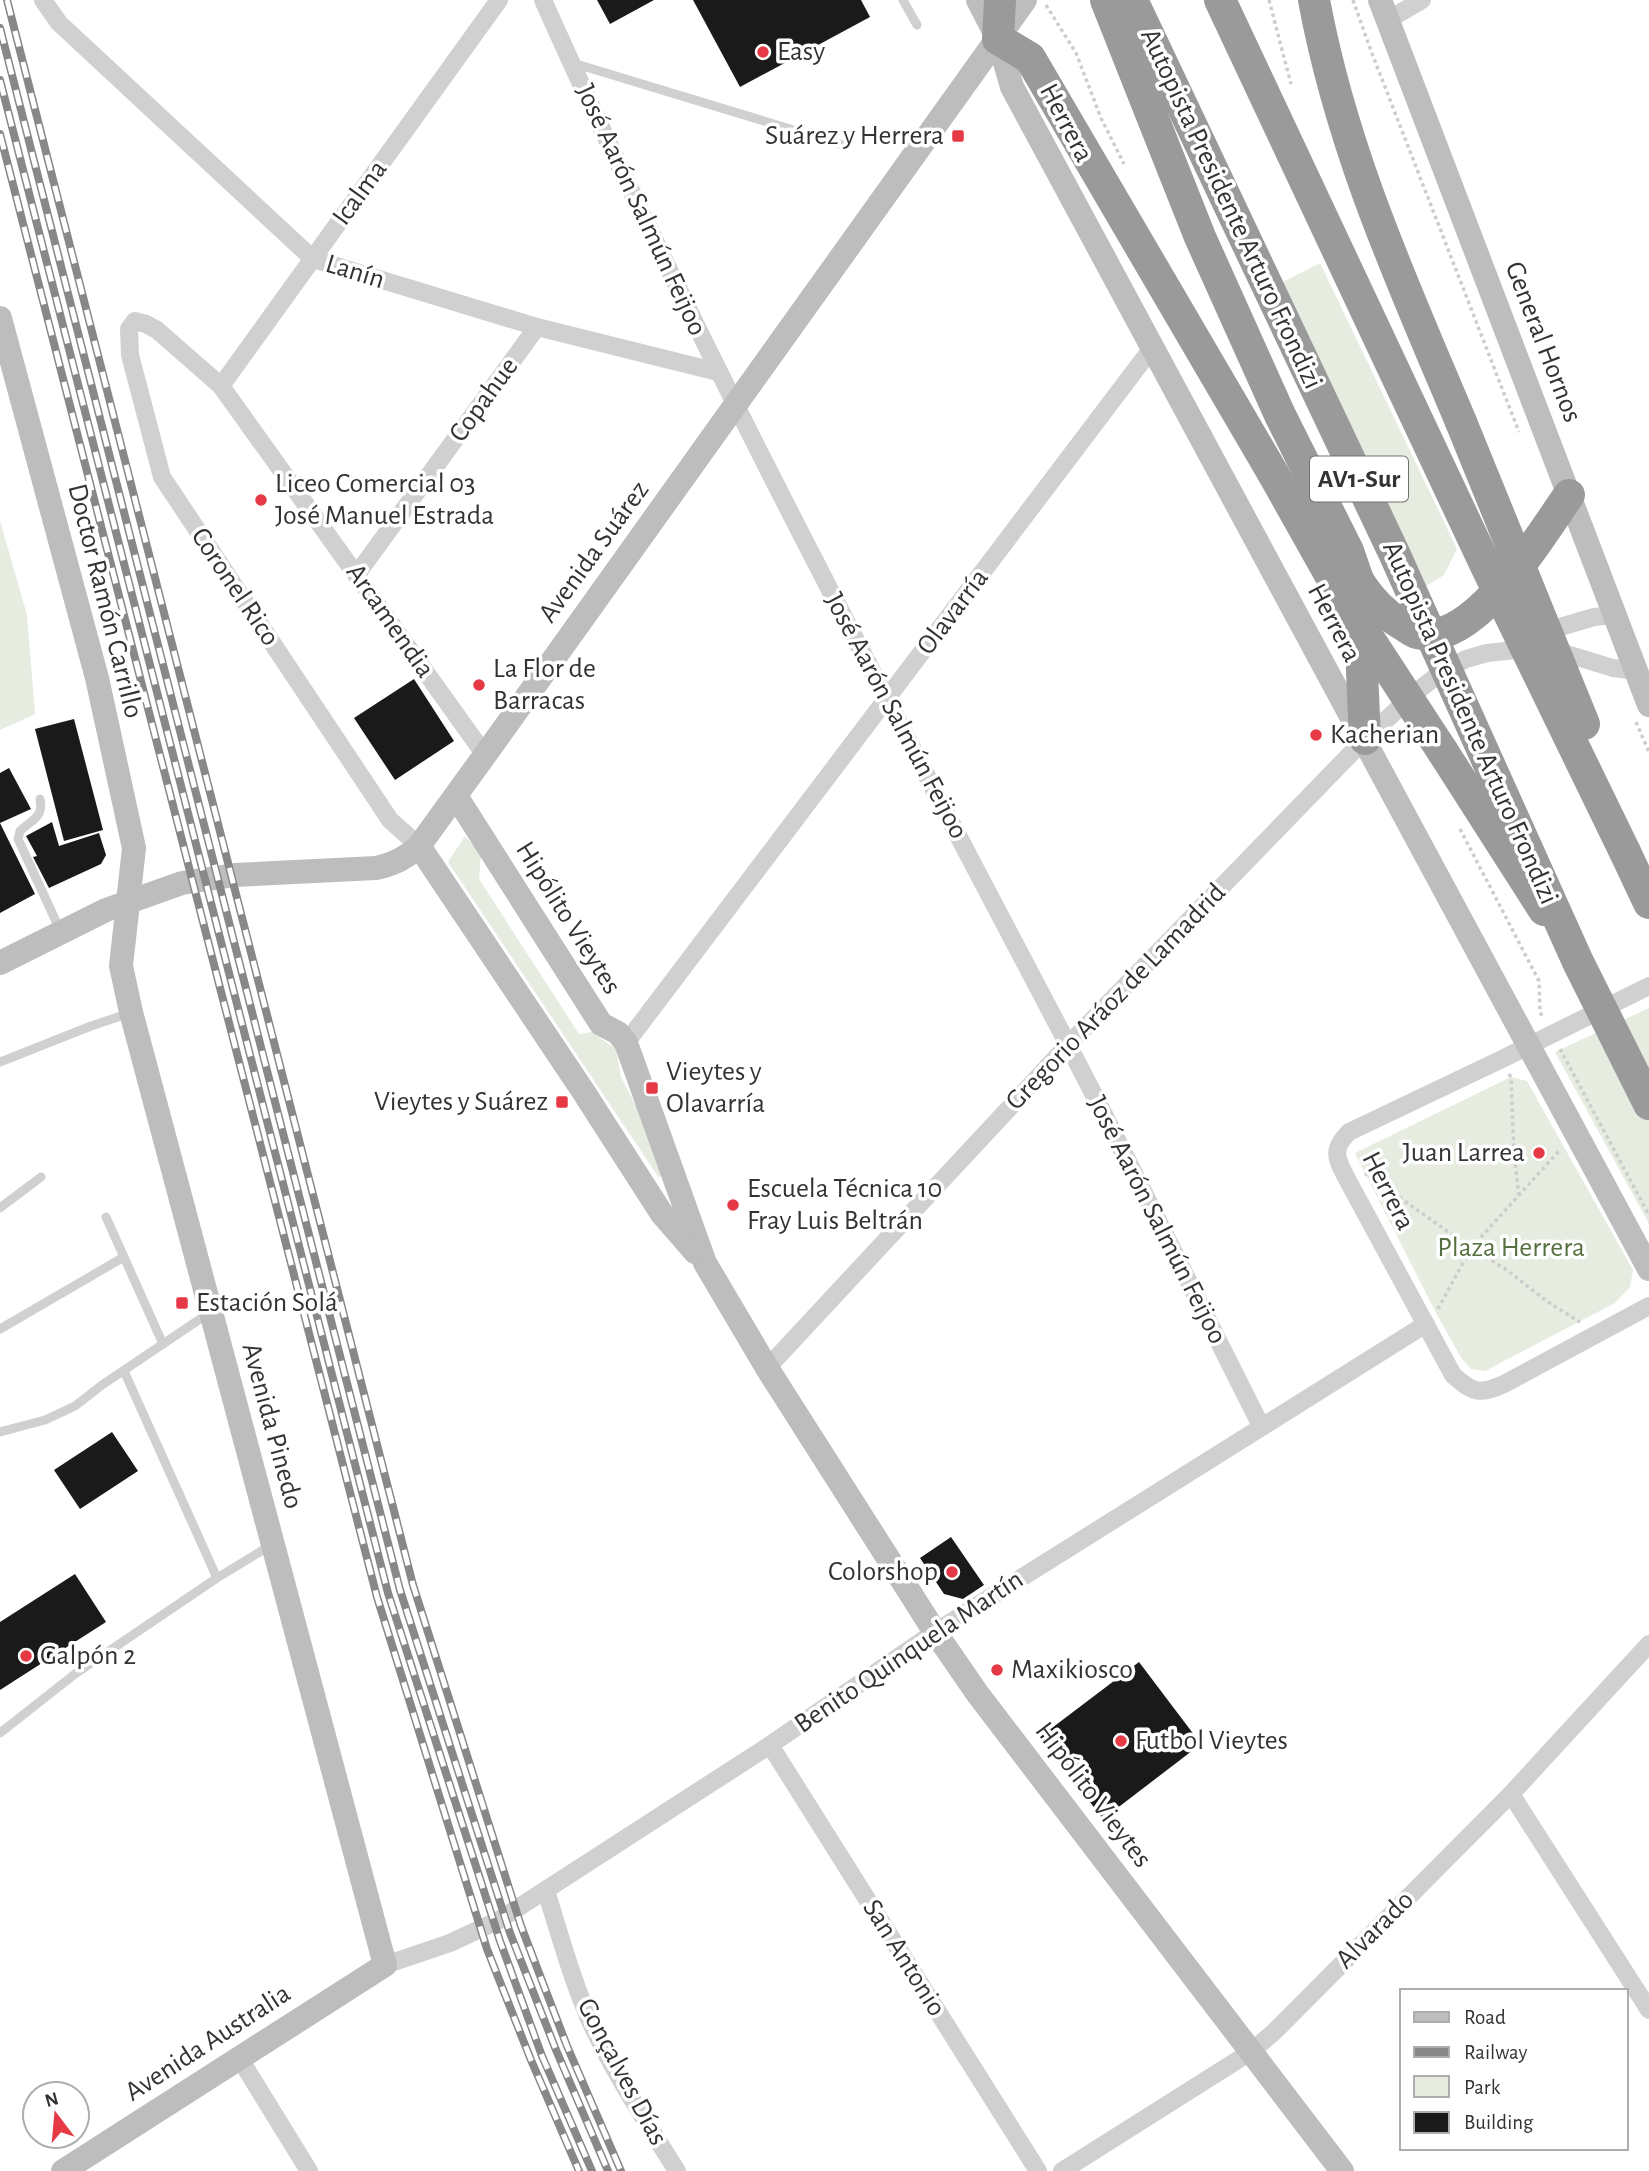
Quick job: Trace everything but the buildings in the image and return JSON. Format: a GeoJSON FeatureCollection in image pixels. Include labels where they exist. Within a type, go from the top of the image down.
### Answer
{"type":"FeatureCollection","features":[{"type":"Feature","properties":{"kind":"highway"},"geometry":{"type":"LineString","coordinates":[[1000,0],[998,39],[1030,58],[1348,605],[1578,962]]}},
{"type":"Feature","properties":{"kind":"highway"},"geometry":{"type":"LineString","coordinates":[[1106,0],[1200,237],[1280,415],[1349,551],[1358,580],[1365,592],[1390,617],[1417,633],[1433,634],[1456,627],[1478,612],[1503,586],[1569,495]]}},
{"type":"Feature","properties":{"kind":"highway","name":"Autopista Presidente Arturo Frondizi"},"geometry":{"type":"LineString","coordinates":[[1132,0],[1394,553],[1578,962],[1649,1104]]}},
{"type":"Feature","properties":{"kind":"highway","name":"AV1-Sur"},"geometry":{"type":"LineString","coordinates":[[1220,0],[1486,566],[1649,903]]}},
{"type":"Feature","properties":{"kind":"highway"},"geometry":{"type":"LineString","coordinates":[[1314,0],[1332,83],[1363,184],[1609,789],[1625,852]]}},
{"type":"Feature","properties":{"kind":"highway"},"geometry":{"type":"LineString","coordinates":[[1358,580],[1365,740]]}},
{"type":"Feature","properties":{"kind":"main road","name":"Herrera"},"geometry":{"type":"LineString","coordinates":[[978,0],[998,39],[1012,87],[1649,1269]]}},
{"type":"Feature","properties":{"kind":"main road","name":"Avenida Suárez"},"geometry":{"type":"LineString","coordinates":[[0,963],[128,901],[182,883],[234,875],[376,868],[401,860],[419,846],[1026,0]]}},
{"type":"Feature","properties":{"kind":"main road","name":"General Hornos"},"geometry":{"type":"LineString","coordinates":[[1384,10],[1649,705]]}},
{"type":"Feature","properties":{"kind":"main road","name":"Doctor Ramón Carrillo"},"geometry":{"type":"LineString","coordinates":[[0,318],[97,678],[134,848],[128,901]]}},
{"type":"Feature","properties":{"kind":"main road","name":"Hipólito Vieytes"},"geometry":{"type":"LineString","coordinates":[[456,796],[601,1024],[618,1033],[626,1043],[705,1263]]}},
{"type":"Feature","properties":{"kind":"main road","name":"Hipólito Vieytes"},"geometry":{"type":"LineString","coordinates":[[419,846],[662,1214],[705,1263],[767,1368],[969,1681],[1342,2171]]}},
{"type":"Feature","properties":{"kind":"main road","name":"Avenida Pinedo"},"geometry":{"type":"LineString","coordinates":[[128,901],[121,967],[131,1012],[385,1965]]}},
{"type":"Feature","properties":{"kind":"main road","name":"Avenida Australia"},"geometry":{"type":"LineString","coordinates":[[63,2171],[385,1965]]}},
{"type":"Feature","properties":{"kind":"street","name":"Lanín"},"geometry":{"type":"LineString","coordinates":[[43,0],[59,23],[313,259],[537,327],[718,372]]}},
{"type":"Feature","properties":{"kind":"street","name":"Icalma"},"geometry":{"type":"LineString","coordinates":[[220,386],[499,0]]}},
{"type":"Feature","properties":{"kind":"street","name":"José Aarón Salmún Feijoo"},"geometry":{"type":"LineString","coordinates":[[543,0],[718,372],[1068,1045],[1261,1426]]}},
{"type":"Feature","properties":{"kind":"street"},"geometry":{"type":"LineString","coordinates":[[1384,10],[1422,0]]}},
{"type":"Feature","properties":{"kind":"street","name":"Coronel Rico"},"geometry":{"type":"LineString","coordinates":[[157,330],[135,321],[129,329],[130,355],[162,477],[390,820],[419,846]]}},
{"type":"Feature","properties":{"kind":"street","name":"Copahue"},"geometry":{"type":"LineString","coordinates":[[357,574],[537,327]]}},
{"type":"Feature","properties":{"kind":"street","name":"Arcamendia"},"geometry":{"type":"LineString","coordinates":[[157,330],[220,386],[485,755]]}},
{"type":"Feature","properties":{"kind":"street","name":"Olavarría"},"geometry":{"type":"LineString","coordinates":[[626,1043],[1152,348]]}},
{"type":"Feature","properties":{"kind":"street","name":"Gregorio Aráoz de Lamadrid"},"geometry":{"type":"LineString","coordinates":[[767,1368],[1068,1045],[1392,712],[1458,662],[1526,637],[1594,617],[1614,615]]}},
{"type":"Feature","properties":{"kind":"street","name":"Gregorio Aráoz de Lamadrid"},"geometry":{"type":"LineString","coordinates":[[1487,653],[1544,647],[1613,668],[1636,671]]}},
{"type":"Feature","properties":{"kind":"street"},"geometry":{"type":"LineString","coordinates":[[1500,1060],[1649,986]]}},
{"type":"Feature","properties":{"kind":"street","name":"Herrera"},"geometry":{"type":"LineString","coordinates":[[1500,1060],[1349,1132],[1337,1146],[1338,1164],[1453,1375],[1468,1389],[1478,1392],[1504,1384],[1598,1333]]}},
{"type":"Feature","properties":{"kind":"street"},"geometry":{"type":"LineString","coordinates":[[1598,1333],[1649,1306]]}},
{"type":"Feature","properties":{"kind":"street","name":"Benito Quinquela Martín"},"geometry":{"type":"LineString","coordinates":[[385,1965],[466,1936],[499,1920],[770,1745],[935,1632],[1426,1324]]}},
{"type":"Feature","properties":{"kind":"street","name":"Alvarado"},"geometry":{"type":"LineString","coordinates":[[1062,2171],[1252,2051],[1275,2031],[1511,1794],[1649,1644]]}},
{"type":"Feature","properties":{"kind":"street","name":"San Antonio"},"geometry":{"type":"LineString","coordinates":[[770,1745],[1038,2171]]}},
{"type":"Feature","properties":{"kind":"street"},"geometry":{"type":"LineString","coordinates":[[1511,1794],[1649,2010]]}},
{"type":"Feature","properties":{"kind":"street","name":"Gonçalves Días"},"geometry":{"type":"LineString","coordinates":[[546,1891],[577,1987],[593,2026],[629,2093],[677,2171]]}},
{"type":"Feature","properties":{"kind":"street"},"geometry":{"type":"LineString","coordinates":[[240,2059],[309,2171]]}},
{"type":"Feature","properties":{"kind":"lane"},"geometry":{"type":"LineString","coordinates":[[903,0],[916,25]]}},
{"type":"Feature","properties":{"kind":"lane"},"geometry":{"type":"LineString","coordinates":[[571,62],[846,146]]}},
{"type":"Feature","properties":{"kind":"lane"},"geometry":{"type":"LineString","coordinates":[[40,799],[40,814],[20,831],[18,839],[61,932]]}},
{"type":"Feature","properties":{"kind":"lane"},"geometry":{"type":"LineString","coordinates":[[0,1062],[131,1012]]}},
{"type":"Feature","properties":{"kind":"lane"},"geometry":{"type":"LineString","coordinates":[[0,1208],[41,1177]]}},
{"type":"Feature","properties":{"kind":"lane"},"geometry":{"type":"LineString","coordinates":[[106,1217],[163,1345]]}},
{"type":"Feature","properties":{"kind":"lane"},"geometry":{"type":"LineString","coordinates":[[0,1329],[124,1258]]}},
{"type":"Feature","properties":{"kind":"lane"},"geometry":{"type":"LineString","coordinates":[[0,1432],[59,1415],[211,1312]]}},
{"type":"Feature","properties":{"kind":"lane"},"geometry":{"type":"LineString","coordinates":[[124,1371],[217,1578]]}},
{"type":"Feature","properties":{"kind":"lane"},"geometry":{"type":"LineString","coordinates":[[0,1733],[75,1674],[272,1544]]}},
{"type":"Feature","properties":{"kind":"path"},"geometry":{"type":"LineString","coordinates":[[1269,0],[1291,84]]}},
{"type":"Feature","properties":{"kind":"path"},"geometry":{"type":"LineString","coordinates":[[1455,821],[1539,981],[1540,1012],[1649,1214]]}},
{"type":"Feature","properties":{"kind":"path"},"geometry":{"type":"LineString","coordinates":[[1500,1060],[1511,1077],[1514,1153],[1519,1196]]}},
{"type":"Feature","properties":{"kind":"path"},"geometry":{"type":"LineString","coordinates":[[1426,1324],[1436,1313],[1471,1248],[1575,1133]]}},
{"type":"Feature","properties":{"kind":"path"},"geometry":{"type":"LineString","coordinates":[[1347,1179],[1366,1173],[1471,1248],[1504,1268],[1548,1302],[1598,1333]]}},
{"type":"Feature","properties":{"kind":"green space"},"geometry":{"type":"Polygon","coordinates":[[[1320,263],[1457,549],[1444,575],[1426,586],[1283,282],[1320,263]]]}},
{"type":"Feature","properties":{"kind":"green space"},"geometry":{"type":"Polygon","coordinates":[[[0,521],[27,615],[35,714],[0,730],[0,521]]]}},
{"type":"Feature","properties":{"kind":"green space"},"geometry":{"type":"Polygon","coordinates":[[[465,836],[481,854],[479,879],[579,1034],[592,1032],[616,1049],[621,1077],[645,1123],[665,1172],[659,1178],[448,862],[465,836]]]}},
{"type":"Feature","properties":{"kind":"green space"},"geometry":{"type":"Polygon","coordinates":[[[1649,1008],[1649,1224],[1555,1052],[1649,1008]]]}},
{"type":"Feature","properties":{"kind":"green space","name":"Plaza Herrera"},"geometry":{"type":"Polygon","coordinates":[[[1511,1077],[1527,1081],[1633,1270],[1630,1287],[1615,1303],[1485,1371],[1471,1369],[1462,1359],[1355,1153],[1511,1077]]]}},
{"type":"Feature","properties":{"kind":"railway"},"geometry":{"type":"LineString","coordinates":[[7,0],[413,1585],[521,1926],[567,2046],[621,2171]]}},
{"type":"Feature","properties":{"kind":"railway"},"geometry":{"type":"LineString","coordinates":[[0,28],[400,1590],[510,1933],[608,2171]]}},
{"type":"Feature","properties":{"kind":"railway"},"geometry":{"type":"LineString","coordinates":[[0,80],[388,1593],[500,1941],[542,2056],[592,2171]]}},
{"type":"Feature","properties":{"kind":"railway"},"geometry":{"type":"LineString","coordinates":[[0,134],[377,1597],[487,1949],[579,2171]]}},
{"type":"Feature","properties":{"kind":"place","name":"Easy"},"geometry":{"type":"Point","coordinates":[763,52]}},
{"type":"Feature","properties":{"kind":"place","name":"Suárez y Herrera"},"geometry":{"type":"Point","coordinates":[958,136]}},
{"type":"Feature","properties":{"kind":"place","name":"Liceo Comercial 03 José Manuel Estrada"},"geometry":{"type":"Point","coordinates":[261,500]}},
{"type":"Feature","properties":{"kind":"place","name":"La Flor de Barracas"},"geometry":{"type":"Point","coordinates":[479,685]}},
{"type":"Feature","properties":{"kind":"place","name":"Kacherian"},"geometry":{"type":"Point","coordinates":[1316,735]}},
{"type":"Feature","properties":{"kind":"place","name":"Vieytes y Olavarría"},"geometry":{"type":"Point","coordinates":[652,1088]}},
{"type":"Feature","properties":{"kind":"place","name":"Vieytes y Suárez"},"geometry":{"type":"Point","coordinates":[562,1102]}},
{"type":"Feature","properties":{"kind":"place","name":"Juan Larrea"},"geometry":{"type":"Point","coordinates":[1539,1153]}},
{"type":"Feature","properties":{"kind":"place","name":"Escuela Técnica 10 Fray Luis Beltrán"},"geometry":{"type":"Point","coordinates":[733,1205]}},
{"type":"Feature","properties":{"kind":"place","name":"Estación Solá"},"geometry":{"type":"Point","coordinates":[182,1303]}},
{"type":"Feature","properties":{"kind":"place","name":"Colorshop"},"geometry":{"type":"Point","coordinates":[952,1572]}},
{"type":"Feature","properties":{"kind":"place","name":"Galpón 2"},"geometry":{"type":"Point","coordinates":[26,1656]}},
{"type":"Feature","properties":{"kind":"place","name":"Maxikiosco"},"geometry":{"type":"Point","coordinates":[997,1670]}},
{"type":"Feature","properties":{"kind":"place","name":"Futbol Vieytes"},"geometry":{"type":"Point","coordinates":[1121,1741]}}]}
